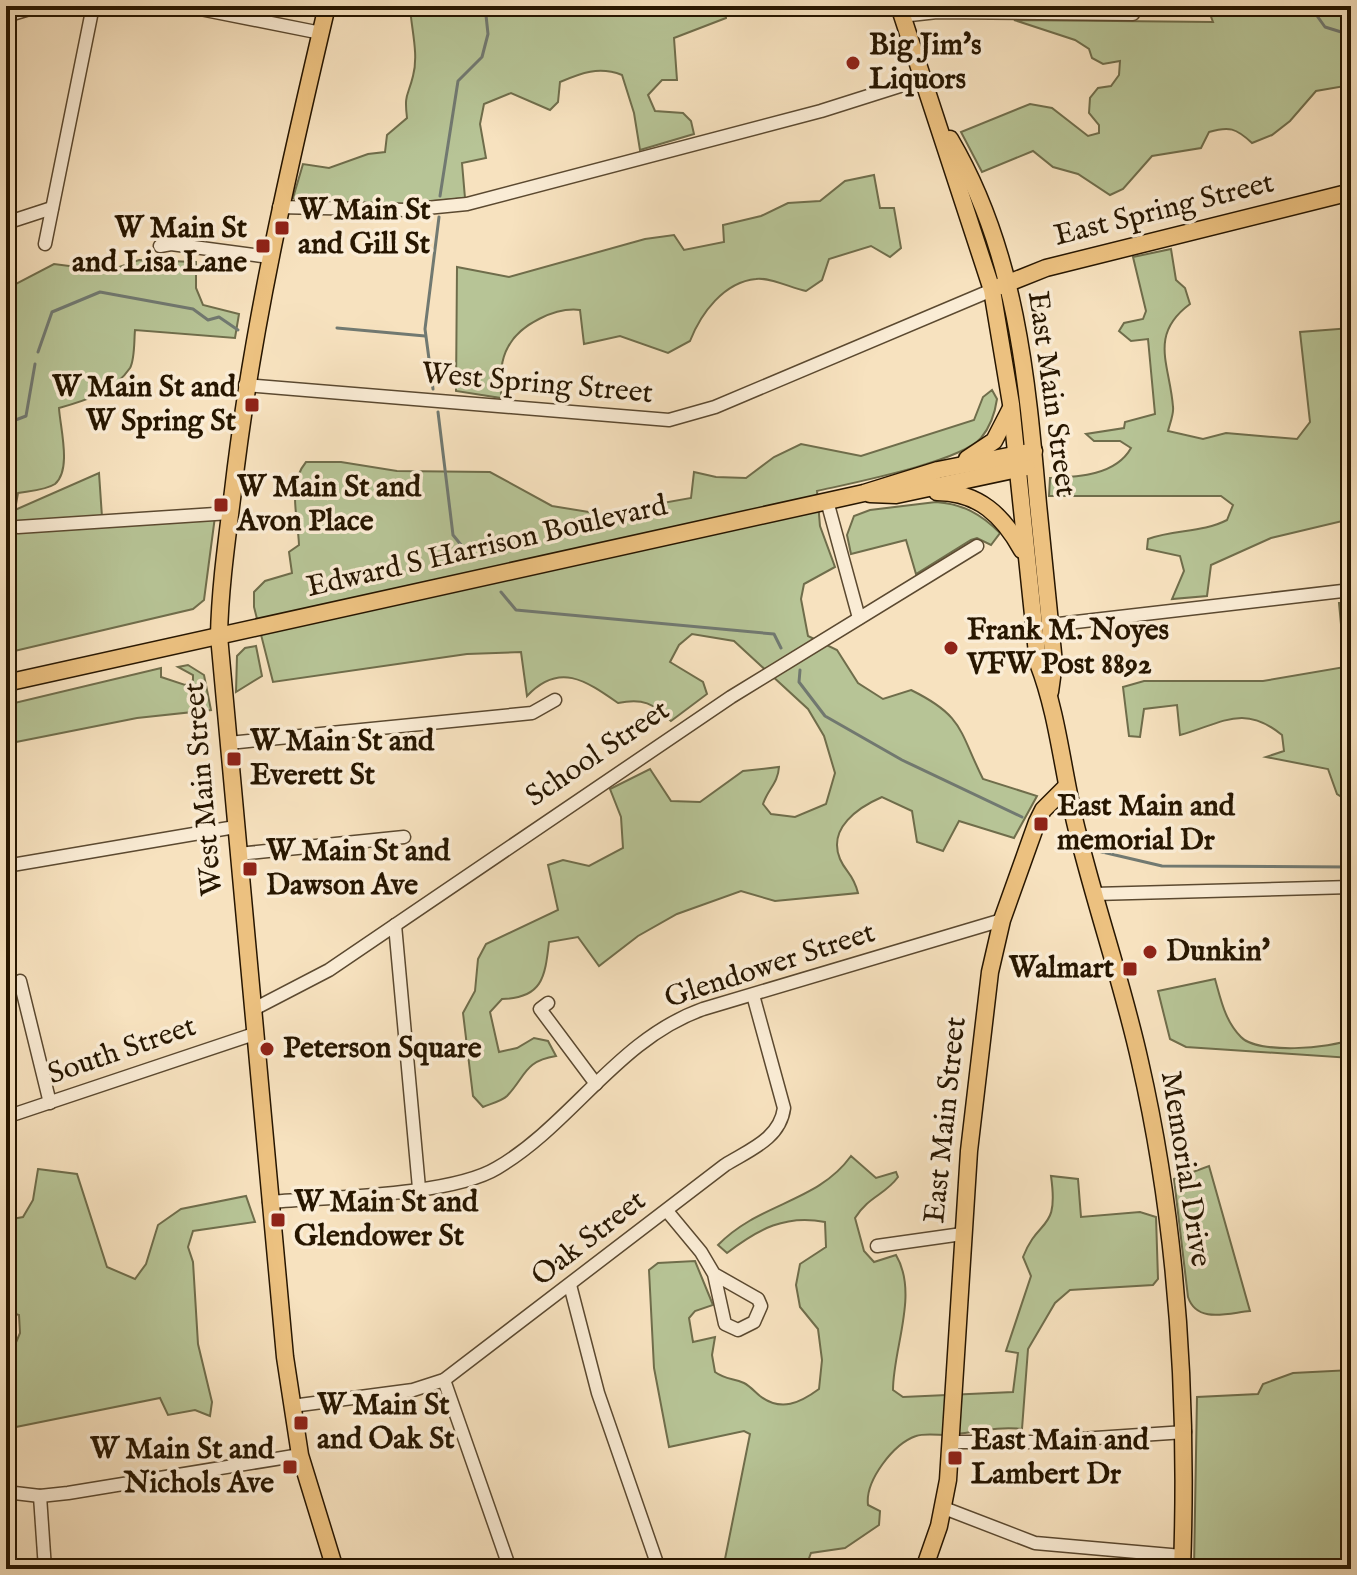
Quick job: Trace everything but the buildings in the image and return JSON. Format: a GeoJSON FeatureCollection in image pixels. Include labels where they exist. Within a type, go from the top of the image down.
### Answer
{"type":"FeatureCollection","features":[{"type":"Feature","properties":{"kind":"main road","name":"West Main Street"},"geometry":{"type":"LineString","coordinates":[[327,6],[279,207],[245,385],[219,636],[269,1202],[292,1406],[300,1455],[335,1569]]}},
{"type":"Feature","properties":{"kind":"main road","name":"East Main Street"},"geometry":{"type":"LineString","coordinates":[[900,11],[922,79],[1022,347],[1054,663],[1050,694]]}},
{"type":"Feature","properties":{"kind":"main road","name":"East Spring Street"},"geometry":{"type":"LineString","coordinates":[[1000,287],[1046,268],[1351,192]]}},
{"type":"Feature","properties":{"kind":"main road","name":"East Main Street"},"geometry":{"type":"LineString","coordinates":[[924,1569],[944,1508],[951,1442],[962,1234],[988,984],[1002,920],[1043,810],[1066,787],[1050,694],[1038,663],[1000,287]]}},
{"type":"Feature","properties":{"kind":"main road"},"geometry":{"type":"LineString","coordinates":[[938,470],[973,457],[994,441],[1004,427],[1011,404]]}},
{"type":"Feature","properties":{"kind":"main road","name":"Edward S Harrison Boulevard"},"geometry":{"type":"LineString","coordinates":[[6,683],[864,493],[938,470],[1035,459]]}},
{"type":"Feature","properties":{"kind":"main road","name":"Edward S Harrison Boulevard"},"geometry":{"type":"LineString","coordinates":[[864,493],[896,495],[1017,460]]}},
{"type":"Feature","properties":{"kind":"main road"},"geometry":{"type":"LineString","coordinates":[[896,495],[945,492],[973,499],[1002,519],[1026,557]]}},
{"type":"Feature","properties":{"kind":"main road","name":"Memorial Drive"},"geometry":{"type":"LineString","coordinates":[[1066,787],[1135,1041],[1153,1127],[1176,1295],[1185,1432],[1182,1562]]}},
{"type":"Feature","properties":{"kind":"street"},"geometry":{"type":"LineString","coordinates":[[6,16],[39,6]]}},
{"type":"Feature","properties":{"kind":"street"},"geometry":{"type":"LineString","coordinates":[[45,244],[93,6]]}},
{"type":"Feature","properties":{"kind":"street"},"geometry":{"type":"LineString","coordinates":[[185,6],[321,33]]}},
{"type":"Feature","properties":{"kind":"street"},"geometry":{"type":"LineString","coordinates":[[900,11],[1133,14]]}},
{"type":"Feature","properties":{"kind":"street"},"geometry":{"type":"LineString","coordinates":[[279,207],[406,210],[467,204],[821,111],[922,79]]}},
{"type":"Feature","properties":{"kind":"street"},"geometry":{"type":"LineString","coordinates":[[6,223],[52,208]]}},
{"type":"Feature","properties":{"kind":"street"},"geometry":{"type":"LineString","coordinates":[[160,246],[171,244],[269,257]]}},
{"type":"Feature","properties":{"kind":"street","name":"West Spring Street"},"geometry":{"type":"LineString","coordinates":[[245,385],[634,419],[676,419],[715,407],[1000,287]]}},
{"type":"Feature","properties":{"kind":"street"},"geometry":{"type":"LineString","coordinates":[[827,501],[859,618]]}},
{"type":"Feature","properties":{"kind":"street"},"geometry":{"type":"LineString","coordinates":[[18,527],[230,513]]}},
{"type":"Feature","properties":{"kind":"street","name":"School Street"},"geometry":{"type":"LineString","coordinates":[[252,1010],[312,981],[639,757],[977,546]]}},
{"type":"Feature","properties":{"kind":"street"},"geometry":{"type":"LineString","coordinates":[[1050,625],[1351,590]]}},
{"type":"Feature","properties":{"kind":"street"},"geometry":{"type":"LineString","coordinates":[[229,743],[532,713],[555,700]]}},
{"type":"Feature","properties":{"kind":"street"},"geometry":{"type":"LineString","coordinates":[[6,866],[235,827]]}},
{"type":"Feature","properties":{"kind":"street"},"geometry":{"type":"LineString","coordinates":[[238,854],[404,837]]}},
{"type":"Feature","properties":{"kind":"street"},"geometry":{"type":"LineString","coordinates":[[1094,894],[1351,887]]}},
{"type":"Feature","properties":{"kind":"street","name":"Glendower Street"},"geometry":{"type":"LineString","coordinates":[[269,1202],[465,1182],[496,1169],[671,1022],[1002,920]]}},
{"type":"Feature","properties":{"kind":"street"},"geometry":{"type":"LineString","coordinates":[[395,925],[419,1188]]}},
{"type":"Feature","properties":{"kind":"street"},"geometry":{"type":"LineString","coordinates":[[20,981],[50,1103]]}},
{"type":"Feature","properties":{"kind":"street","name":"Oak Street"},"geometry":{"type":"LineString","coordinates":[[292,1406],[413,1390],[444,1380],[725,1165],[770,1137],[781,1123],[782,1096],[753,995]]}},
{"type":"Feature","properties":{"kind":"street"},"geometry":{"type":"LineString","coordinates":[[548,1003],[540,1009],[596,1084]]}},
{"type":"Feature","properties":{"kind":"street","name":"South Street"},"geometry":{"type":"LineString","coordinates":[[6,1117],[254,1034]]}},
{"type":"Feature","properties":{"kind":"street"},"geometry":{"type":"LineString","coordinates":[[667,1211],[701,1252],[714,1274],[725,1324],[738,1330],[754,1322],[761,1306],[758,1299],[714,1274]]}},
{"type":"Feature","properties":{"kind":"street"},"geometry":{"type":"LineString","coordinates":[[877,1246],[962,1234]]}},
{"type":"Feature","properties":{"kind":"street"},"geometry":{"type":"LineString","coordinates":[[570,1285],[598,1393],[659,1569]]}},
{"type":"Feature","properties":{"kind":"street"},"geometry":{"type":"LineString","coordinates":[[444,1380],[510,1569]]}},
{"type":"Feature","properties":{"kind":"street"},"geometry":{"type":"LineString","coordinates":[[951,1442],[1035,1442],[1185,1432]]}},
{"type":"Feature","properties":{"kind":"street"},"geometry":{"type":"LineString","coordinates":[[6,1492],[40,1496],[300,1455]]}},
{"type":"Feature","properties":{"kind":"street"},"geometry":{"type":"LineString","coordinates":[[40,1496],[45,1569]]}},
{"type":"Feature","properties":{"kind":"street"},"geometry":{"type":"LineString","coordinates":[[944,1508],[1035,1543],[1182,1562]]}},
{"type":"Feature","properties":{"kind":"green space"},"geometry":{"type":"Polygon","coordinates":[[[410,6],[725,6],[726,18],[674,38],[677,80],[662,80],[648,95],[655,111],[683,113],[691,121],[694,134],[640,150],[634,113],[622,75],[606,71],[590,72],[560,82],[558,102],[550,110],[511,93],[484,104],[480,124],[486,158],[462,163],[465,198],[401,204],[299,201],[293,198],[303,164],[329,168],[368,154],[385,152],[387,135],[407,118],[406,99],[415,59],[410,6]]]}},
{"type":"Feature","properties":{"kind":"green space"},"geometry":{"type":"Polygon","coordinates":[[[1207,6],[1351,6],[1351,85],[1316,91],[1290,121],[1272,135],[1252,143],[1237,131],[1222,129],[1209,132],[1201,148],[1152,156],[1123,189],[1110,195],[1078,174],[1053,167],[1033,151],[982,172],[961,132],[1030,104],[1052,108],[1088,136],[1099,133],[1099,125],[1089,113],[1090,98],[1098,88],[1111,86],[1119,75],[1120,61],[1103,64],[1092,58],[1089,49],[1075,40],[1014,20],[1213,22],[1207,6]]]}},
{"type":"Feature","properties":{"kind":"green space"},"geometry":{"type":"Polygon","coordinates":[[[874,175],[880,208],[894,208],[901,248],[890,257],[871,246],[829,259],[822,280],[806,291],[768,280],[744,281],[715,301],[700,320],[690,341],[668,353],[620,336],[584,344],[580,310],[550,314],[521,331],[508,347],[502,365],[501,398],[456,391],[457,267],[509,277],[645,239],[674,235],[684,250],[724,242],[723,225],[761,216],[788,203],[820,201],[845,181],[874,175]]]}},
{"type":"Feature","properties":{"kind":"green space"},"geometry":{"type":"Polygon","coordinates":[[[1171,249],[1176,280],[1185,288],[1190,304],[1169,327],[1165,339],[1173,410],[1168,431],[1203,439],[1226,433],[1297,439],[1310,422],[1300,332],[1351,328],[1351,519],[1271,538],[1211,565],[1207,596],[1172,599],[1184,571],[1180,556],[1147,549],[1148,539],[1227,520],[1233,505],[1221,496],[1049,496],[1050,478],[1096,473],[1116,464],[1131,448],[1120,441],[1094,441],[1086,434],[1124,428],[1125,422],[1155,414],[1148,339],[1131,341],[1119,331],[1124,323],[1143,319],[1146,311],[1133,257],[1171,249]]]}},
{"type":"Feature","properties":{"kind":"green space"},"geometry":{"type":"Polygon","coordinates":[[[139,260],[196,262],[196,288],[203,305],[239,314],[235,338],[135,330],[133,360],[123,376],[98,394],[59,408],[64,459],[60,477],[47,488],[18,493],[15,510],[99,473],[102,517],[216,509],[204,600],[193,609],[6,653],[6,289],[54,264],[108,271],[139,260]]]}},
{"type":"Feature","properties":{"kind":"green space"},"geometry":{"type":"Polygon","coordinates":[[[992,390],[997,399],[992,419],[981,438],[969,447],[929,463],[817,491],[820,526],[835,567],[804,584],[801,599],[808,636],[837,650],[858,683],[883,699],[911,690],[928,699],[958,726],[983,779],[1037,796],[1014,838],[959,821],[943,851],[917,842],[912,811],[882,797],[855,813],[838,838],[840,859],[858,893],[775,901],[741,891],[677,914],[638,936],[599,966],[578,937],[549,942],[546,966],[539,984],[526,995],[502,999],[490,1012],[499,1052],[517,1048],[534,1038],[548,1041],[556,1056],[531,1066],[507,1096],[483,1107],[473,1096],[463,1013],[475,991],[478,959],[486,944],[558,910],[548,865],[563,860],[589,866],[623,848],[621,817],[610,789],[650,769],[671,801],[700,802],[743,771],[779,767],[763,804],[771,814],[795,817],[826,804],[835,773],[824,736],[808,709],[734,641],[692,634],[679,645],[670,662],[703,682],[707,694],[671,721],[647,703],[618,703],[594,687],[572,678],[550,680],[527,696],[521,652],[467,654],[273,682],[254,607],[254,592],[265,581],[292,573],[289,552],[299,545],[295,491],[300,471],[306,462],[341,462],[397,471],[490,472],[552,506],[601,514],[691,498],[694,472],[716,477],[746,478],[774,457],[801,444],[861,456],[974,420],[983,397],[992,390]]]}},
{"type":"Feature","properties":{"kind":"green space"},"geometry":{"type":"Polygon","coordinates":[[[936,502],[971,511],[1000,533],[991,545],[977,538],[971,540],[916,574],[906,540],[851,554],[847,535],[854,516],[870,510],[936,502]]]}},
{"type":"Feature","properties":{"kind":"green space"},"geometry":{"type":"Polygon","coordinates":[[[1339,603],[1345,603],[1351,656],[1351,803],[1337,794],[1328,769],[1266,757],[1284,751],[1282,735],[1255,720],[1232,719],[1180,735],[1177,705],[1144,709],[1140,737],[1129,736],[1123,687],[1144,681],[1263,681],[1345,667],[1339,603]]]}},
{"type":"Feature","properties":{"kind":"green space"},"geometry":{"type":"Polygon","coordinates":[[[256,646],[262,676],[236,692],[237,656],[245,648],[256,646]]]}},
{"type":"Feature","properties":{"kind":"green space"},"geometry":{"type":"Polygon","coordinates":[[[188,665],[204,675],[211,710],[137,718],[6,744],[6,705],[161,668],[161,677],[185,685],[193,680],[193,675],[178,667],[188,665]]]}},
{"type":"Feature","properties":{"kind":"green space"},"geometry":{"type":"Polygon","coordinates":[[[1215,979],[1224,1010],[1241,1037],[1262,1046],[1278,1048],[1328,1045],[1351,1039],[1351,1058],[1186,1047],[1170,1039],[1158,991],[1215,979]]]}},
{"type":"Feature","properties":{"kind":"green space"},"geometry":{"type":"Polygon","coordinates":[[[851,1156],[876,1178],[896,1172],[898,1177],[855,1218],[864,1251],[874,1262],[896,1255],[902,1270],[905,1304],[893,1390],[903,1397],[1013,1392],[1018,1353],[1006,1351],[1031,1276],[1023,1257],[1050,1216],[1053,1194],[1051,1176],[1078,1179],[1081,1217],[1140,1212],[1156,1217],[1158,1279],[1153,1285],[1070,1290],[1055,1303],[1028,1349],[1022,1429],[923,1435],[907,1440],[882,1464],[871,1485],[868,1505],[880,1511],[879,1525],[845,1548],[811,1553],[805,1569],[723,1569],[750,1434],[744,1431],[669,1447],[654,1368],[649,1270],[658,1263],[695,1261],[713,1305],[695,1311],[689,1318],[693,1342],[715,1337],[712,1355],[715,1372],[744,1383],[775,1404],[790,1404],[805,1398],[819,1389],[822,1360],[818,1329],[800,1307],[796,1285],[800,1264],[826,1247],[825,1222],[785,1222],[761,1231],[727,1253],[718,1245],[752,1220],[822,1184],[851,1156]]]}},
{"type":"Feature","properties":{"kind":"green space"},"geometry":{"type":"Polygon","coordinates":[[[1209,1166],[1250,1311],[1206,1314],[1198,1311],[1188,1297],[1174,1179],[1209,1166]]]}},
{"type":"Feature","properties":{"kind":"green space"},"geometry":{"type":"Polygon","coordinates":[[[38,1169],[77,1174],[107,1267],[135,1279],[146,1264],[158,1225],[181,1209],[246,1196],[255,1222],[193,1231],[188,1247],[193,1262],[198,1344],[212,1402],[210,1416],[195,1410],[168,1415],[160,1398],[6,1429],[6,1366],[20,1333],[19,1315],[6,1311],[6,1220],[23,1217],[33,1200],[38,1169]]]}},
{"type":"Feature","properties":{"kind":"green space"},"geometry":{"type":"Polygon","coordinates":[[[1351,1370],[1351,1569],[1194,1569],[1197,1397],[1258,1394],[1263,1384],[1293,1373],[1351,1370]]]}},
{"type":"Feature","properties":{"kind":"waterway"},"geometry":{"type":"LineString","coordinates":[[440,196],[458,81],[482,57],[488,34],[485,6]]}},
{"type":"Feature","properties":{"kind":"waterway"},"geometry":{"type":"LineString","coordinates":[[1310,6],[1325,27],[1351,35]]}},
{"type":"Feature","properties":{"kind":"waterway"},"geometry":{"type":"LineString","coordinates":[[433,389],[425,329],[439,217]]}},
{"type":"Feature","properties":{"kind":"waterway"},"geometry":{"type":"LineString","coordinates":[[38,352],[52,312],[100,292],[193,309],[208,320],[219,317],[238,330]]}},
{"type":"Feature","properties":{"kind":"waterway"},"geometry":{"type":"LineString","coordinates":[[337,328],[425,336]]}},
{"type":"Feature","properties":{"kind":"waterway"},"geometry":{"type":"LineString","coordinates":[[6,420],[26,416],[35,364]]}},
{"type":"Feature","properties":{"kind":"waterway"},"geometry":{"type":"LineString","coordinates":[[438,412],[453,535],[466,551]]}},
{"type":"Feature","properties":{"kind":"waterway"},"geometry":{"type":"LineString","coordinates":[[1351,434],[1351,451]]}},
{"type":"Feature","properties":{"kind":"waterway"},"geometry":{"type":"LineString","coordinates":[[501,592],[516,610],[774,634],[781,648]]}},
{"type":"Feature","properties":{"kind":"waterway"},"geometry":{"type":"LineString","coordinates":[[1350,616],[1351,621]]}},
{"type":"Feature","properties":{"kind":"waterway"},"geometry":{"type":"LineString","coordinates":[[800,670],[799,682],[825,716],[902,760],[1022,817]]}},
{"type":"Feature","properties":{"kind":"waterway"},"geometry":{"type":"LineString","coordinates":[[1098,851],[1162,866],[1351,867]]}},
{"type":"Feature","properties":{"kind":"place","name":"Big Jim's Liquors"},"geometry":{"type":"Point","coordinates":[853,63]}},
{"type":"Feature","properties":{"kind":"place","name":"W Main St and Gill St"},"geometry":{"type":"Point","coordinates":[282,228]}},
{"type":"Feature","properties":{"kind":"place","name":"W Main St and Lisa Lane"},"geometry":{"type":"Point","coordinates":[263,246]}},
{"type":"Feature","properties":{"kind":"place","name":"W Main St and W Spring St"},"geometry":{"type":"Point","coordinates":[252,405]}},
{"type":"Feature","properties":{"kind":"place","name":"W Main St and Avon Place"},"geometry":{"type":"Point","coordinates":[221,505]}},
{"type":"Feature","properties":{"kind":"place","name":"Frank M. Noyes VFW Post 8892"},"geometry":{"type":"Point","coordinates":[951,648]}},
{"type":"Feature","properties":{"kind":"place","name":"W Main St and Everett St"},"geometry":{"type":"Point","coordinates":[234,759]}},
{"type":"Feature","properties":{"kind":"place","name":"East Main and memorial Dr"},"geometry":{"type":"Point","coordinates":[1041,824]}},
{"type":"Feature","properties":{"kind":"place","name":"W Main St and Dawson Ave"},"geometry":{"type":"Point","coordinates":[250,869]}},
{"type":"Feature","properties":{"kind":"place","name":"Dunkin'"},"geometry":{"type":"Point","coordinates":[1150,952]}},
{"type":"Feature","properties":{"kind":"place","name":"Walmart"},"geometry":{"type":"Point","coordinates":[1130,969]}},
{"type":"Feature","properties":{"kind":"place","name":"Peterson Square"},"geometry":{"type":"Point","coordinates":[267,1049]}},
{"type":"Feature","properties":{"kind":"place","name":"W Main St and Glendower St"},"geometry":{"type":"Point","coordinates":[278,1220]}},
{"type":"Feature","properties":{"kind":"place","name":"W Main St and Oak St"},"geometry":{"type":"Point","coordinates":[301,1423]}},
{"type":"Feature","properties":{"kind":"place","name":"East Main and Lambert Dr"},"geometry":{"type":"Point","coordinates":[955,1458]}},
{"type":"Feature","properties":{"kind":"place","name":"W Main St and Nichols Ave"},"geometry":{"type":"Point","coordinates":[290,1467]}}]}
